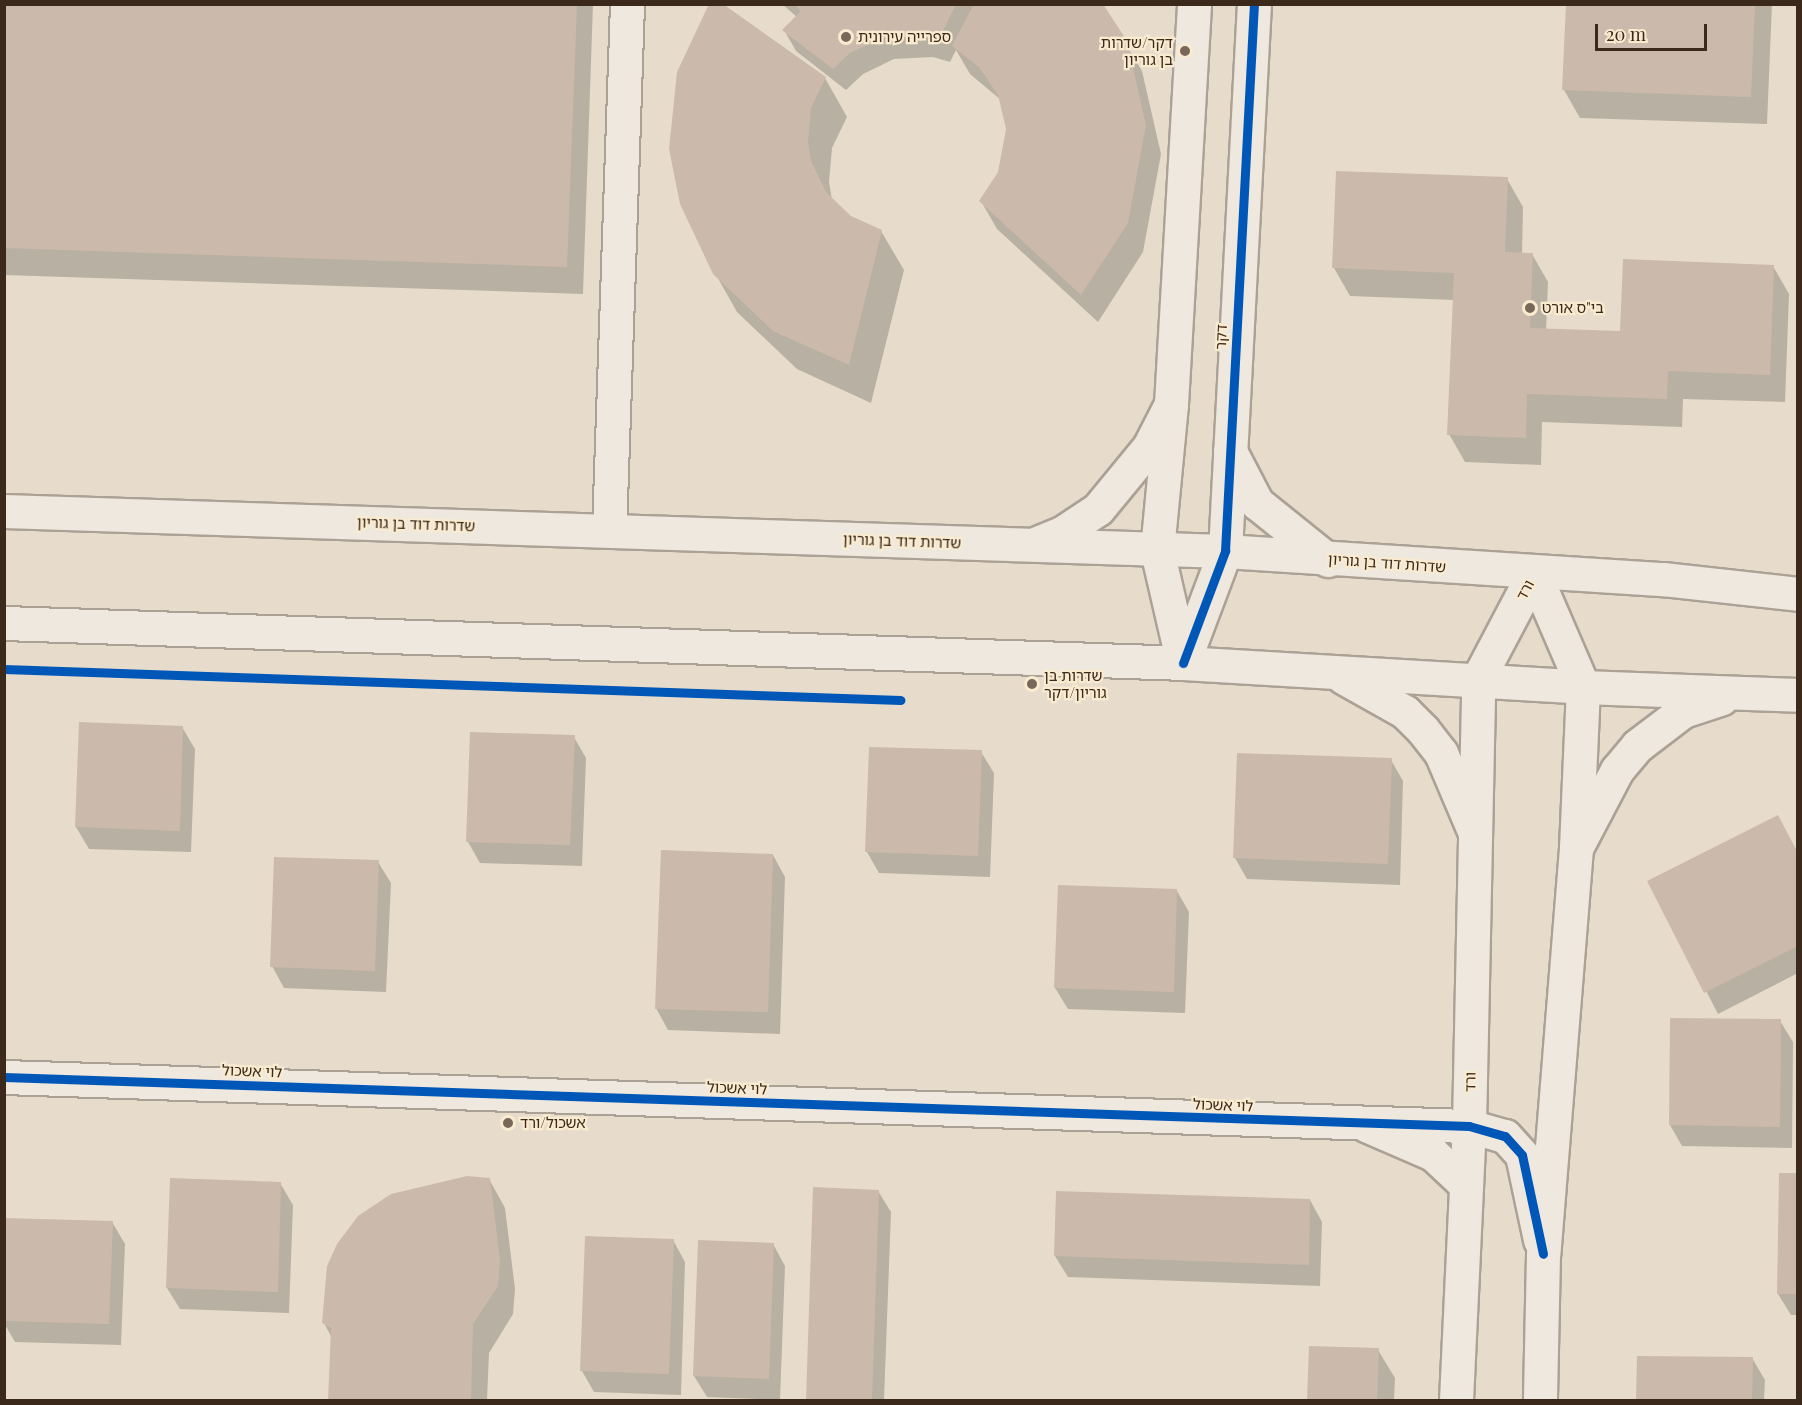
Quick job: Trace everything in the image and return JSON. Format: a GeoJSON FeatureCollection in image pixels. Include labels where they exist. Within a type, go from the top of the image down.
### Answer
{"type":"FeatureCollection","features":[{"type":"Feature","properties":{"kind":"street"},"geometry":{"type":"LineString","coordinates":[[609,530],[627,4]]}},
{"type":"Feature","properties":{"kind":"street"},"geometry":{"type":"LineString","coordinates":[[1183,663],[1156,550],[1171,404],[1194,4]]}},
{"type":"Feature","properties":{"kind":"street","name":"דקר"},"geometry":{"type":"LineString","coordinates":[[1183,663],[1224,551],[1254,4]]}},
{"type":"Feature","properties":{"kind":"street"},"geometry":{"type":"LineString","coordinates":[[1029,546],[1062,533],[1098,509],[1149,447],[1171,404]]}},
{"type":"Feature","properties":{"kind":"street"},"geometry":{"type":"LineString","coordinates":[[1230,451],[1257,503],[1328,560]]}},
{"type":"Feature","properties":{"kind":"street","name":"שדרות דוד בן גוריון"},"geometry":{"type":"LineString","coordinates":[[4,511],[1224,551],[1328,560],[1663,579],[1797,594]]}},
{"type":"Feature","properties":{"kind":"street","name":"ורד"},"geometry":{"type":"LineString","coordinates":[[1455,1401],[1469,1125],[1478,679],[1534,573]]}},
{"type":"Feature","properties":{"kind":"street","name":"ורד"},"geometry":{"type":"LineString","coordinates":[[1534,573],[1583,687],[1576,848],[1543,1254],[1540,1401]]}},
{"type":"Feature","properties":{"kind":"street"},"geometry":{"type":"LineString","coordinates":[[4,623],[1183,663],[1583,687],[1746,691],[1797,695]]}},
{"type":"Feature","properties":{"kind":"street"},"geometry":{"type":"LineString","coordinates":[[1336,673],[1405,712],[1423,730],[1441,753],[1475,833]]}},
{"type":"Feature","properties":{"kind":"street"},"geometry":{"type":"LineString","coordinates":[[1576,848],[1617,770],[1636,746],[1683,711],[1746,691]]}},
{"type":"Feature","properties":{"kind":"street","name":"לוי אשכול"},"geometry":{"type":"LineString","coordinates":[[4,1077],[1366,1125],[1469,1125],[1505,1136],[1522,1155],[1543,1254]]}},
{"type":"Feature","properties":{"kind":"street"},"geometry":{"type":"LineString","coordinates":[[1366,1125],[1433,1154],[1466,1185]]}},
{"type":"Feature","properties":{"kind":"building"},"geometry":{"type":"Polygon","coordinates":[[[4,4],[577,4],[567,267],[4,248],[4,4]]]}},
{"type":"Feature","properties":{"kind":"building"},"geometry":{"type":"Polygon","coordinates":[[[709,4],[723,4],[826,77],[811,108],[808,142],[811,161],[826,192],[851,216],[882,230],[849,365],[773,331],[713,274],[680,204],[669,149],[677,72],[709,4]]]}},
{"type":"Feature","properties":{"kind":"building","name":"ספרייה עירונית"},"geometry":{"type":"Polygon","coordinates":[[[794,4],[956,4],[938,41],[919,36],[882,38],[850,53],[833,69],[782,30],[801,11],[794,4]]]}},
{"type":"Feature","properties":{"kind":"building"},"geometry":{"type":"Polygon","coordinates":[[[974,4],[1103,4],[1127,41],[1146,125],[1128,223],[1081,295],[979,201],[998,172],[1006,129],[998,95],[979,67],[952,46],[974,4]]]}},
{"type":"Feature","properties":{"kind":"building"},"geometry":{"type":"Polygon","coordinates":[[[1566,4],[1755,4],[1751,97],[1562,90],[1566,4]]]}},
{"type":"Feature","properties":{"kind":"building"},"geometry":{"type":"Polygon","coordinates":[[[1336,171],[1508,177],[1505,252],[1533,253],[1530,328],[1620,331],[1623,259],[1774,265],[1770,375],[1668,371],[1667,399],[1527,394],[1526,438],[1447,435],[1454,273],[1332,268],[1336,171]]]}},
{"type":"Feature","properties":{"kind":"building"},"geometry":{"type":"Polygon","coordinates":[[[79,722],[183,726],[180,831],[75,827],[79,722]]]}},
{"type":"Feature","properties":{"kind":"building"},"geometry":{"type":"Polygon","coordinates":[[[470,732],[575,735],[570,845],[466,842],[470,732]]]}},
{"type":"Feature","properties":{"kind":"building"},"geometry":{"type":"Polygon","coordinates":[[[869,747],[982,750],[978,856],[865,852],[869,747]]]}},
{"type":"Feature","properties":{"kind":"building"},"geometry":{"type":"Polygon","coordinates":[[[1237,753],[1392,758],[1388,864],[1233,858],[1237,753]]]}},
{"type":"Feature","properties":{"kind":"building"},"geometry":{"type":"Polygon","coordinates":[[[1778,815],[1798,853],[1798,946],[1704,993],[1647,881],[1778,815]]]}},
{"type":"Feature","properties":{"kind":"building"},"geometry":{"type":"Polygon","coordinates":[[[661,850],[773,854],[768,1012],[655,1009],[661,850]]]}},
{"type":"Feature","properties":{"kind":"building"},"geometry":{"type":"Polygon","coordinates":[[[274,857],[379,860],[375,971],[270,967],[274,857]]]}},
{"type":"Feature","properties":{"kind":"building"},"geometry":{"type":"Polygon","coordinates":[[[1058,885],[1177,889],[1174,992],[1054,988],[1058,885]]]}},
{"type":"Feature","properties":{"kind":"building"},"geometry":{"type":"Polygon","coordinates":[[[1670,1018],[1781,1019],[1780,1127],[1669,1125],[1670,1018]]]}},
{"type":"Feature","properties":{"kind":"building"},"geometry":{"type":"Polygon","coordinates":[[[1779,1173],[1798,1173],[1798,1294],[1777,1294],[1779,1173]]]}},
{"type":"Feature","properties":{"kind":"building"},"geometry":{"type":"Polygon","coordinates":[[[467,1176],[490,1178],[500,1260],[498,1286],[473,1324],[471,1400],[328,1400],[331,1328],[322,1323],[327,1266],[337,1244],[358,1216],[391,1194],[467,1176]]]}},
{"type":"Feature","properties":{"kind":"building"},"geometry":{"type":"Polygon","coordinates":[[[170,1178],[281,1182],[278,1292],[166,1288],[170,1178]]]}},
{"type":"Feature","properties":{"kind":"building"},"geometry":{"type":"Polygon","coordinates":[[[813,1187],[879,1190],[872,1400],[806,1400],[813,1187]]]}},
{"type":"Feature","properties":{"kind":"building"},"geometry":{"type":"Polygon","coordinates":[[[1056,1191],[1310,1199],[1309,1265],[1054,1256],[1056,1191]]]}},
{"type":"Feature","properties":{"kind":"building"},"geometry":{"type":"Polygon","coordinates":[[[5,1218],[113,1221],[109,1324],[4,1321],[5,1218]]]}},
{"type":"Feature","properties":{"kind":"building"},"geometry":{"type":"Polygon","coordinates":[[[585,1236],[674,1239],[669,1374],[580,1371],[585,1236]]]}},
{"type":"Feature","properties":{"kind":"building"},"geometry":{"type":"Polygon","coordinates":[[[698,1240],[774,1243],[769,1379],[693,1376],[698,1240]]]}},
{"type":"Feature","properties":{"kind":"building"},"geometry":{"type":"Polygon","coordinates":[[[1309,1346],[1379,1348],[1377,1400],[1307,1400],[1309,1346]]]}},
{"type":"Feature","properties":{"kind":"building"},"geometry":{"type":"Polygon","coordinates":[[[1637,1356],[1753,1357],[1752,1400],[1636,1400],[1637,1356]]]}},
{"type":"Feature","properties":{"kind":"cycle path"},"geometry":{"type":"LineString","coordinates":[[1183,663],[1225,551],[1254,4]]}},
{"type":"Feature","properties":{"kind":"cycle path"},"geometry":{"type":"LineString","coordinates":[[4,669],[900,700]]}},
{"type":"Feature","properties":{"kind":"cycle path"},"geometry":{"type":"LineString","coordinates":[[4,1077],[1469,1126],[1505,1136],[1522,1155],[1543,1254]]}},
{"type":"Feature","properties":{"kind":"place","name":"ספרייה עירונית"},"geometry":{"type":"Point","coordinates":[846,37]}},
{"type":"Feature","properties":{"kind":"place","name":"דקר/שדרות בן גוריון"},"geometry":{"type":"Point","coordinates":[1185,51]}},
{"type":"Feature","properties":{"kind":"place","name":"בי\"ס אורט"},"geometry":{"type":"Point","coordinates":[1530,308]}},
{"type":"Feature","properties":{"kind":"place","name":"שדרות בן גוריון/דקר"},"geometry":{"type":"Point","coordinates":[1032,684]}},
{"type":"Feature","properties":{"kind":"place","name":"אשכול/ורד"},"geometry":{"type":"Point","coordinates":[508,1123]}}]}
